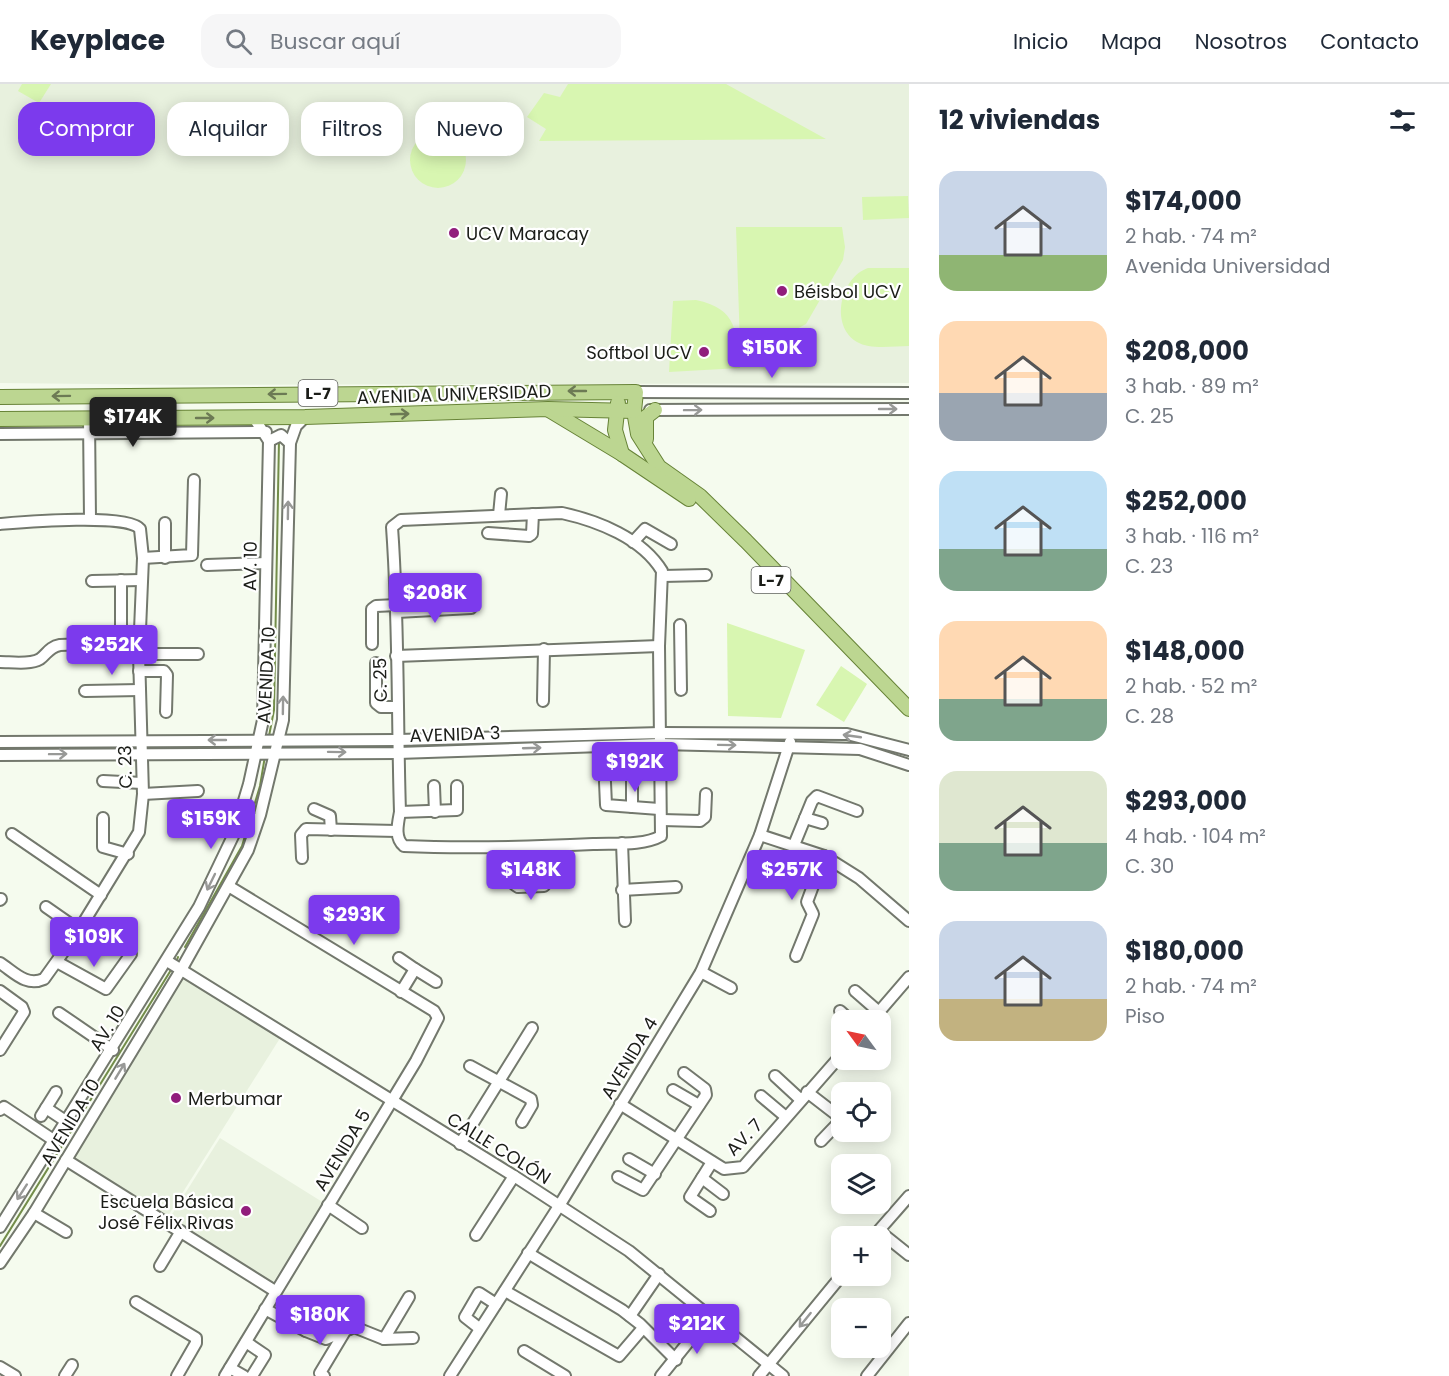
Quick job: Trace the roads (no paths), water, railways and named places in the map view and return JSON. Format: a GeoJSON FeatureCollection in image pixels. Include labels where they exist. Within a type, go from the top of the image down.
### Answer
{"type":"FeatureCollection","features":[{"type":"Feature","properties":{"kind":"main road"},"geometry":{"type":"LineString","coordinates":[[620,391],[615,430],[622,454]]}},
{"type":"Feature","properties":{"kind":"main road","name":"AVENIDA UNIVERSIDAD"},"geometry":{"type":"LineString","coordinates":[[0,397],[636,392]]}},
{"type":"Feature","properties":{"kind":"main road","name":"L-7"},"geometry":{"type":"LineString","coordinates":[[636,392],[634,411],[638,434],[659,467],[700,496],[909,709]]}},
{"type":"Feature","properties":{"kind":"main road","name":"AVENIDA UNIVERSIDAD"},"geometry":{"type":"LineString","coordinates":[[0,419],[254,418],[548,409],[634,411]]}},
{"type":"Feature","properties":{"kind":"main road"},"geometry":{"type":"LineString","coordinates":[[548,409],[622,454]]}},
{"type":"Feature","properties":{"kind":"main road"},"geometry":{"type":"LineString","coordinates":[[648,453],[644,426],[646,417],[655,410]]}},
{"type":"Feature","properties":{"kind":"main road","name":"L-7"},"geometry":{"type":"LineString","coordinates":[[622,454],[689,499],[909,719]]}},
{"type":"Feature","properties":{"kind":"street","name":"AVENIDA UNIVERSIDAD"},"geometry":{"type":"LineString","coordinates":[[636,392],[909,393]]}},
{"type":"Feature","properties":{"kind":"street","name":"AVENIDA UNIVERSIDAD"},"geometry":{"type":"LineString","coordinates":[[634,411],[909,409]]}},
{"type":"Feature","properties":{"kind":"street","name":"AVENIDA 10"},"geometry":{"type":"LineString","coordinates":[[0,1263],[34,1213],[182,970],[230,887],[248,850],[283,720],[290,443],[296,426],[305,417]]}},
{"type":"Feature","properties":{"kind":"street"},"geometry":{"type":"LineString","coordinates":[[254,418],[267,436]]}},
{"type":"Feature","properties":{"kind":"street"},"geometry":{"type":"LineString","coordinates":[[0,524],[90,519],[89,419]]}},
{"type":"Feature","properties":{"kind":"street"},"geometry":{"type":"LineString","coordinates":[[0,434],[281,435],[290,443]]}},
{"type":"Feature","properties":{"kind":"street","name":"AV. 10"},"geometry":{"type":"LineString","coordinates":[[0,1227],[167,961],[199,907],[234,834],[263,720],[267,436]]}},
{"type":"Feature","properties":{"kind":"street"},"geometry":{"type":"LineString","coordinates":[[143,558],[187,556],[194,552],[194,480]]}},
{"type":"Feature","properties":{"kind":"street"},"geometry":{"type":"LineString","coordinates":[[302,858],[303,831],[331,830],[398,837],[404,846],[412,847],[622,843],[655,840],[661,836],[660,651],[663,576],[656,561],[633,542],[586,518],[562,513],[499,515],[501,494]]}},
{"type":"Feature","properties":{"kind":"street"},"geometry":{"type":"LineString","coordinates":[[488,533],[529,536],[532,534],[533,514]]}},
{"type":"Feature","properties":{"kind":"street","name":"C. 25"},"geometry":{"type":"LineString","coordinates":[[398,837],[400,812],[396,656],[398,608],[392,527],[401,520],[499,515]]}},
{"type":"Feature","properties":{"kind":"street","name":"C. 23"},"geometry":{"type":"LineString","coordinates":[[1,966],[27,982],[35,983],[44,979],[79,930],[128,854],[139,832],[142,753],[139,642],[143,558],[140,529],[130,523],[90,519]]}},
{"type":"Feature","properties":{"kind":"street"},"geometry":{"type":"LineString","coordinates":[[165,523],[165,558]]}},
{"type":"Feature","properties":{"kind":"street"},"geometry":{"type":"LineString","coordinates":[[633,542],[645,529],[671,544]]}},
{"type":"Feature","properties":{"kind":"street"},"geometry":{"type":"LineString","coordinates":[[207,565],[266,563]]}},
{"type":"Feature","properties":{"kind":"street"},"geometry":{"type":"LineString","coordinates":[[663,576],[706,575]]}},
{"type":"Feature","properties":{"kind":"street"},"geometry":{"type":"LineString","coordinates":[[121,580],[122,625]]}},
{"type":"Feature","properties":{"kind":"street"},"geometry":{"type":"LineString","coordinates":[[92,581],[141,580]]}},
{"type":"Feature","properties":{"kind":"street"},"geometry":{"type":"LineString","coordinates":[[372,644],[372,609],[376,606],[471,608]]}},
{"type":"Feature","properties":{"kind":"street"},"geometry":{"type":"LineString","coordinates":[[680,625],[681,690]]}},
{"type":"Feature","properties":{"kind":"street"},"geometry":{"type":"LineString","coordinates":[[0,662],[32,662],[39,659],[53,646],[139,642]]}},
{"type":"Feature","properties":{"kind":"street"},"geometry":{"type":"LineString","coordinates":[[543,701],[544,649]]}},
{"type":"Feature","properties":{"kind":"street"},"geometry":{"type":"LineString","coordinates":[[396,656],[544,649],[660,651],[680,657]]}},
{"type":"Feature","properties":{"kind":"street"},"geometry":{"type":"LineString","coordinates":[[139,654],[198,654]]}},
{"type":"Feature","properties":{"kind":"street"},"geometry":{"type":"LineString","coordinates":[[376,663],[376,703],[381,707],[397,707]]}},
{"type":"Feature","properties":{"kind":"street"},"geometry":{"type":"LineString","coordinates":[[139,671],[164,671],[167,675],[166,712]]}},
{"type":"Feature","properties":{"kind":"street"},"geometry":{"type":"LineString","coordinates":[[85,691],[140,690]]}},
{"type":"Feature","properties":{"kind":"street","name":"AVENIDA 3"},"geometry":{"type":"LineString","coordinates":[[0,755],[398,753],[792,734],[847,734],[909,750]]}},
{"type":"Feature","properties":{"kind":"street","name":"AVENIDA 4"},"geometry":{"type":"LineString","coordinates":[[450,1376],[559,1206],[701,972],[760,835],[792,734]]}},
{"type":"Feature","properties":{"kind":"street","name":"AVENIDA 3"},"geometry":{"type":"LineString","coordinates":[[0,742],[661,739],[860,748],[909,765]]}},
{"type":"Feature","properties":{"kind":"street"},"geometry":{"type":"LineString","coordinates":[[103,781],[142,788],[198,791]]}},
{"type":"Feature","properties":{"kind":"street"},"geometry":{"type":"LineString","coordinates":[[632,781],[632,807]]}},
{"type":"Feature","properties":{"kind":"street"},"geometry":{"type":"LineString","coordinates":[[605,782],[606,805],[632,807],[661,819],[700,821],[705,817],[706,794]]}},
{"type":"Feature","properties":{"kind":"street"},"geometry":{"type":"LineString","coordinates":[[434,786],[435,812]]}},
{"type":"Feature","properties":{"kind":"street"},"geometry":{"type":"LineString","coordinates":[[400,812],[457,810],[458,786]]}},
{"type":"Feature","properties":{"kind":"street"},"geometry":{"type":"LineString","coordinates":[[794,845],[817,796],[856,811]]}},
{"type":"Feature","properties":{"kind":"street"},"geometry":{"type":"LineString","coordinates":[[314,809],[330,816],[331,830]]}},
{"type":"Feature","properties":{"kind":"street"},"geometry":{"type":"LineString","coordinates":[[103,818],[103,847],[128,854]]}},
{"type":"Feature","properties":{"kind":"street"},"geometry":{"type":"LineString","coordinates":[[805,818],[822,823]]}},
{"type":"Feature","properties":{"kind":"street"},"geometry":{"type":"LineString","coordinates":[[12,834],[101,895]]}},
{"type":"Feature","properties":{"kind":"street"},"geometry":{"type":"LineString","coordinates":[[760,835],[824,856],[859,878],[909,921]]}},
{"type":"Feature","properties":{"kind":"street"},"geometry":{"type":"LineString","coordinates":[[622,843],[622,890],[626,921]]}},
{"type":"Feature","properties":{"kind":"street"},"geometry":{"type":"LineString","coordinates":[[544,846],[544,871]]}},
{"type":"Feature","properties":{"kind":"street"},"geometry":{"type":"LineString","coordinates":[[796,956],[813,914],[807,902],[824,856]]}},
{"type":"Feature","properties":{"kind":"street"},"geometry":{"type":"LineString","coordinates":[[230,887],[401,992],[415,969]]}},
{"type":"Feature","properties":{"kind":"street"},"geometry":{"type":"LineString","coordinates":[[622,890],[676,887]]}},
{"type":"Feature","properties":{"kind":"street"},"geometry":{"type":"LineString","coordinates":[[46,907],[79,930]]}},
{"type":"Feature","properties":{"kind":"street"},"geometry":{"type":"LineString","coordinates":[[57,962],[106,989],[131,954],[115,941]]}},
{"type":"Feature","properties":{"kind":"street"},"geometry":{"type":"LineString","coordinates":[[174,948],[189,956]]}},
{"type":"Feature","properties":{"kind":"street"},"geometry":{"type":"LineString","coordinates":[[399,958],[436,982]]}},
{"type":"Feature","properties":{"kind":"street","name":"CALLE COLÓN"},"geometry":{"type":"LineString","coordinates":[[167,961],[514,1176],[629,1251],[783,1376]]}},
{"type":"Feature","properties":{"kind":"street"},"geometry":{"type":"LineString","coordinates":[[701,972],[731,988]]}},
{"type":"Feature","properties":{"kind":"street"},"geometry":{"type":"LineString","coordinates":[[880,1010],[909,977]]}},
{"type":"Feature","properties":{"kind":"street"},"geometry":{"type":"LineString","coordinates":[[0,991],[22,1006],[24,1012],[0,1050]]}},
{"type":"Feature","properties":{"kind":"street"},"geometry":{"type":"LineString","coordinates":[[855,991],[870,1010]]}},
{"type":"Feature","properties":{"kind":"street","name":"AVENIDA 5"},"geometry":{"type":"LineString","coordinates":[[228,1372],[436,1026],[438,1018],[434,1011],[401,992]]}},
{"type":"Feature","properties":{"kind":"street"},"geometry":{"type":"LineString","coordinates":[[59,1013],[112,1050]]}},
{"type":"Feature","properties":{"kind":"street"},"geometry":{"type":"LineString","coordinates":[[460,1144],[532,1028]]}},
{"type":"Feature","properties":{"kind":"street"},"geometry":{"type":"LineString","coordinates":[[470,1066],[531,1099],[532,1105],[522,1122]]}},
{"type":"Feature","properties":{"kind":"street","name":"AV. 7"},"geometry":{"type":"LineString","coordinates":[[620,1104],[724,1169],[743,1167],[831,1066]]}},
{"type":"Feature","properties":{"kind":"street"},"geometry":{"type":"LineString","coordinates":[[618,1177],[643,1190],[699,1105],[706,1092],[684,1073]]}},
{"type":"Feature","properties":{"kind":"street"},"geometry":{"type":"LineString","coordinates":[[775,1076],[831,1112]]}},
{"type":"Feature","properties":{"kind":"street"},"geometry":{"type":"LineString","coordinates":[[673,1090],[699,1105]]}},
{"type":"Feature","properties":{"kind":"street"},"geometry":{"type":"LineString","coordinates":[[56,1092],[44,1112],[67,1122]]}},
{"type":"Feature","properties":{"kind":"street"},"geometry":{"type":"LineString","coordinates":[[761,1096],[786,1117]]}},
{"type":"Feature","properties":{"kind":"street"},"geometry":{"type":"LineString","coordinates":[[0,1110],[4,1107],[55,1141]]}},
{"type":"Feature","properties":{"kind":"street"},"geometry":{"type":"LineString","coordinates":[[821,1141],[831,1131]]}},
{"type":"Feature","properties":{"kind":"street"},"geometry":{"type":"LineString","coordinates":[[629,1159],[655,1174]]}},
{"type":"Feature","properties":{"kind":"street"},"geometry":{"type":"LineString","coordinates":[[66,1160],[275,1291]]}},
{"type":"Feature","properties":{"kind":"street"},"geometry":{"type":"LineString","coordinates":[[710,1210],[690,1197],[712,1162]]}},
{"type":"Feature","properties":{"kind":"street"},"geometry":{"type":"LineString","coordinates":[[476,1235],[514,1176]]}},
{"type":"Feature","properties":{"kind":"street"},"geometry":{"type":"LineString","coordinates":[[702,1178],[723,1194]]}},
{"type":"Feature","properties":{"kind":"street"},"geometry":{"type":"LineString","coordinates":[[883,1226],[909,1196]]}},
{"type":"Feature","properties":{"kind":"street"},"geometry":{"type":"LineString","coordinates":[[328,1206],[362,1228]]}},
{"type":"Feature","properties":{"kind":"street"},"geometry":{"type":"LineString","coordinates":[[34,1213],[66,1232]]}},
{"type":"Feature","properties":{"kind":"street"},"geometry":{"type":"LineString","coordinates":[[160,1266],[181,1231]]}},
{"type":"Feature","properties":{"kind":"street"},"geometry":{"type":"LineString","coordinates":[[891,1243],[909,1255]]}},
{"type":"Feature","properties":{"kind":"street"},"geometry":{"type":"LineString","coordinates":[[528,1253],[630,1316],[676,1360]]}},
{"type":"Feature","properties":{"kind":"street"},"geometry":{"type":"LineString","coordinates":[[630,1316],[659,1274]]}},
{"type":"Feature","properties":{"kind":"street"},"geometry":{"type":"LineString","coordinates":[[759,1376],[833,1286]]}},
{"type":"Feature","properties":{"kind":"street"},"geometry":{"type":"LineString","coordinates":[[505,1291],[619,1356],[643,1328]]}},
{"type":"Feature","properties":{"kind":"street"},"geometry":{"type":"LineString","coordinates":[[479,1328],[465,1317],[479,1293],[496,1304]]}},
{"type":"Feature","properties":{"kind":"street"},"geometry":{"type":"LineString","coordinates":[[384,1339],[409,1297]]}},
{"type":"Feature","properties":{"kind":"street"},"geometry":{"type":"LineString","coordinates":[[136,1302],[196,1338],[196,1343],[177,1376]]}},
{"type":"Feature","properties":{"kind":"street"},"geometry":{"type":"LineString","coordinates":[[265,1309],[306,1331],[330,1323],[347,1331]]}},
{"type":"Feature","properties":{"kind":"street"},"geometry":{"type":"LineString","coordinates":[[662,1376],[710,1315]]}},
{"type":"Feature","properties":{"kind":"street"},"geometry":{"type":"LineString","coordinates":[[867,1376],[909,1323]]}},
{"type":"Feature","properties":{"kind":"street"},"geometry":{"type":"LineString","coordinates":[[324,1376],[320,1373],[347,1331],[360,1327],[384,1339],[413,1338]]}},
{"type":"Feature","properties":{"kind":"street"},"geometry":{"type":"LineString","coordinates":[[246,1342],[265,1355],[252,1376]]}},
{"type":"Feature","properties":{"kind":"street"},"geometry":{"type":"LineString","coordinates":[[524,1351],[565,1376]]}},
{"type":"Feature","properties":{"kind":"street"},"geometry":{"type":"LineString","coordinates":[[64,1376],[72,1365]]}},
{"type":"Feature","properties":{"kind":"street"},"geometry":{"type":"LineString","coordinates":[[0,1367],[15,1376]]}},
{"type":"Feature","properties":{"kind":"street"},"geometry":{"type":"LineString","coordinates":[[228,1372],[244,1376]]}},
{"type":"Feature","properties":{"kind":"waterway"},"geometry":{"type":"LineString","coordinates":[[269,736],[274,710],[279,440]]}},
{"type":"Feature","properties":{"kind":"waterway"},"geometry":{"type":"LineString","coordinates":[[185,947],[242,846],[260,786],[265,756]]}},
{"type":"Feature","properties":{"kind":"waterway"},"geometry":{"type":"LineString","coordinates":[[0,1246],[171,970]]}},
{"type":"Feature","properties":{"kind":"place","name":"UCV Maracay"},"geometry":{"type":"Point","coordinates":[454,233]}},
{"type":"Feature","properties":{"kind":"place","name":"Béisbol UCV"},"geometry":{"type":"Point","coordinates":[782,291]}},
{"type":"Feature","properties":{"kind":"place","name":"Softbol UCV"},"geometry":{"type":"Point","coordinates":[704,352]}},
{"type":"Feature","properties":{"kind":"place","name":"Merbumar"},"geometry":{"type":"Point","coordinates":[176,1098]}},
{"type":"Feature","properties":{"kind":"place","name":"Escuela Básica José Félix Rivas"},"geometry":{"type":"Point","coordinates":[246,1211]}}]}
